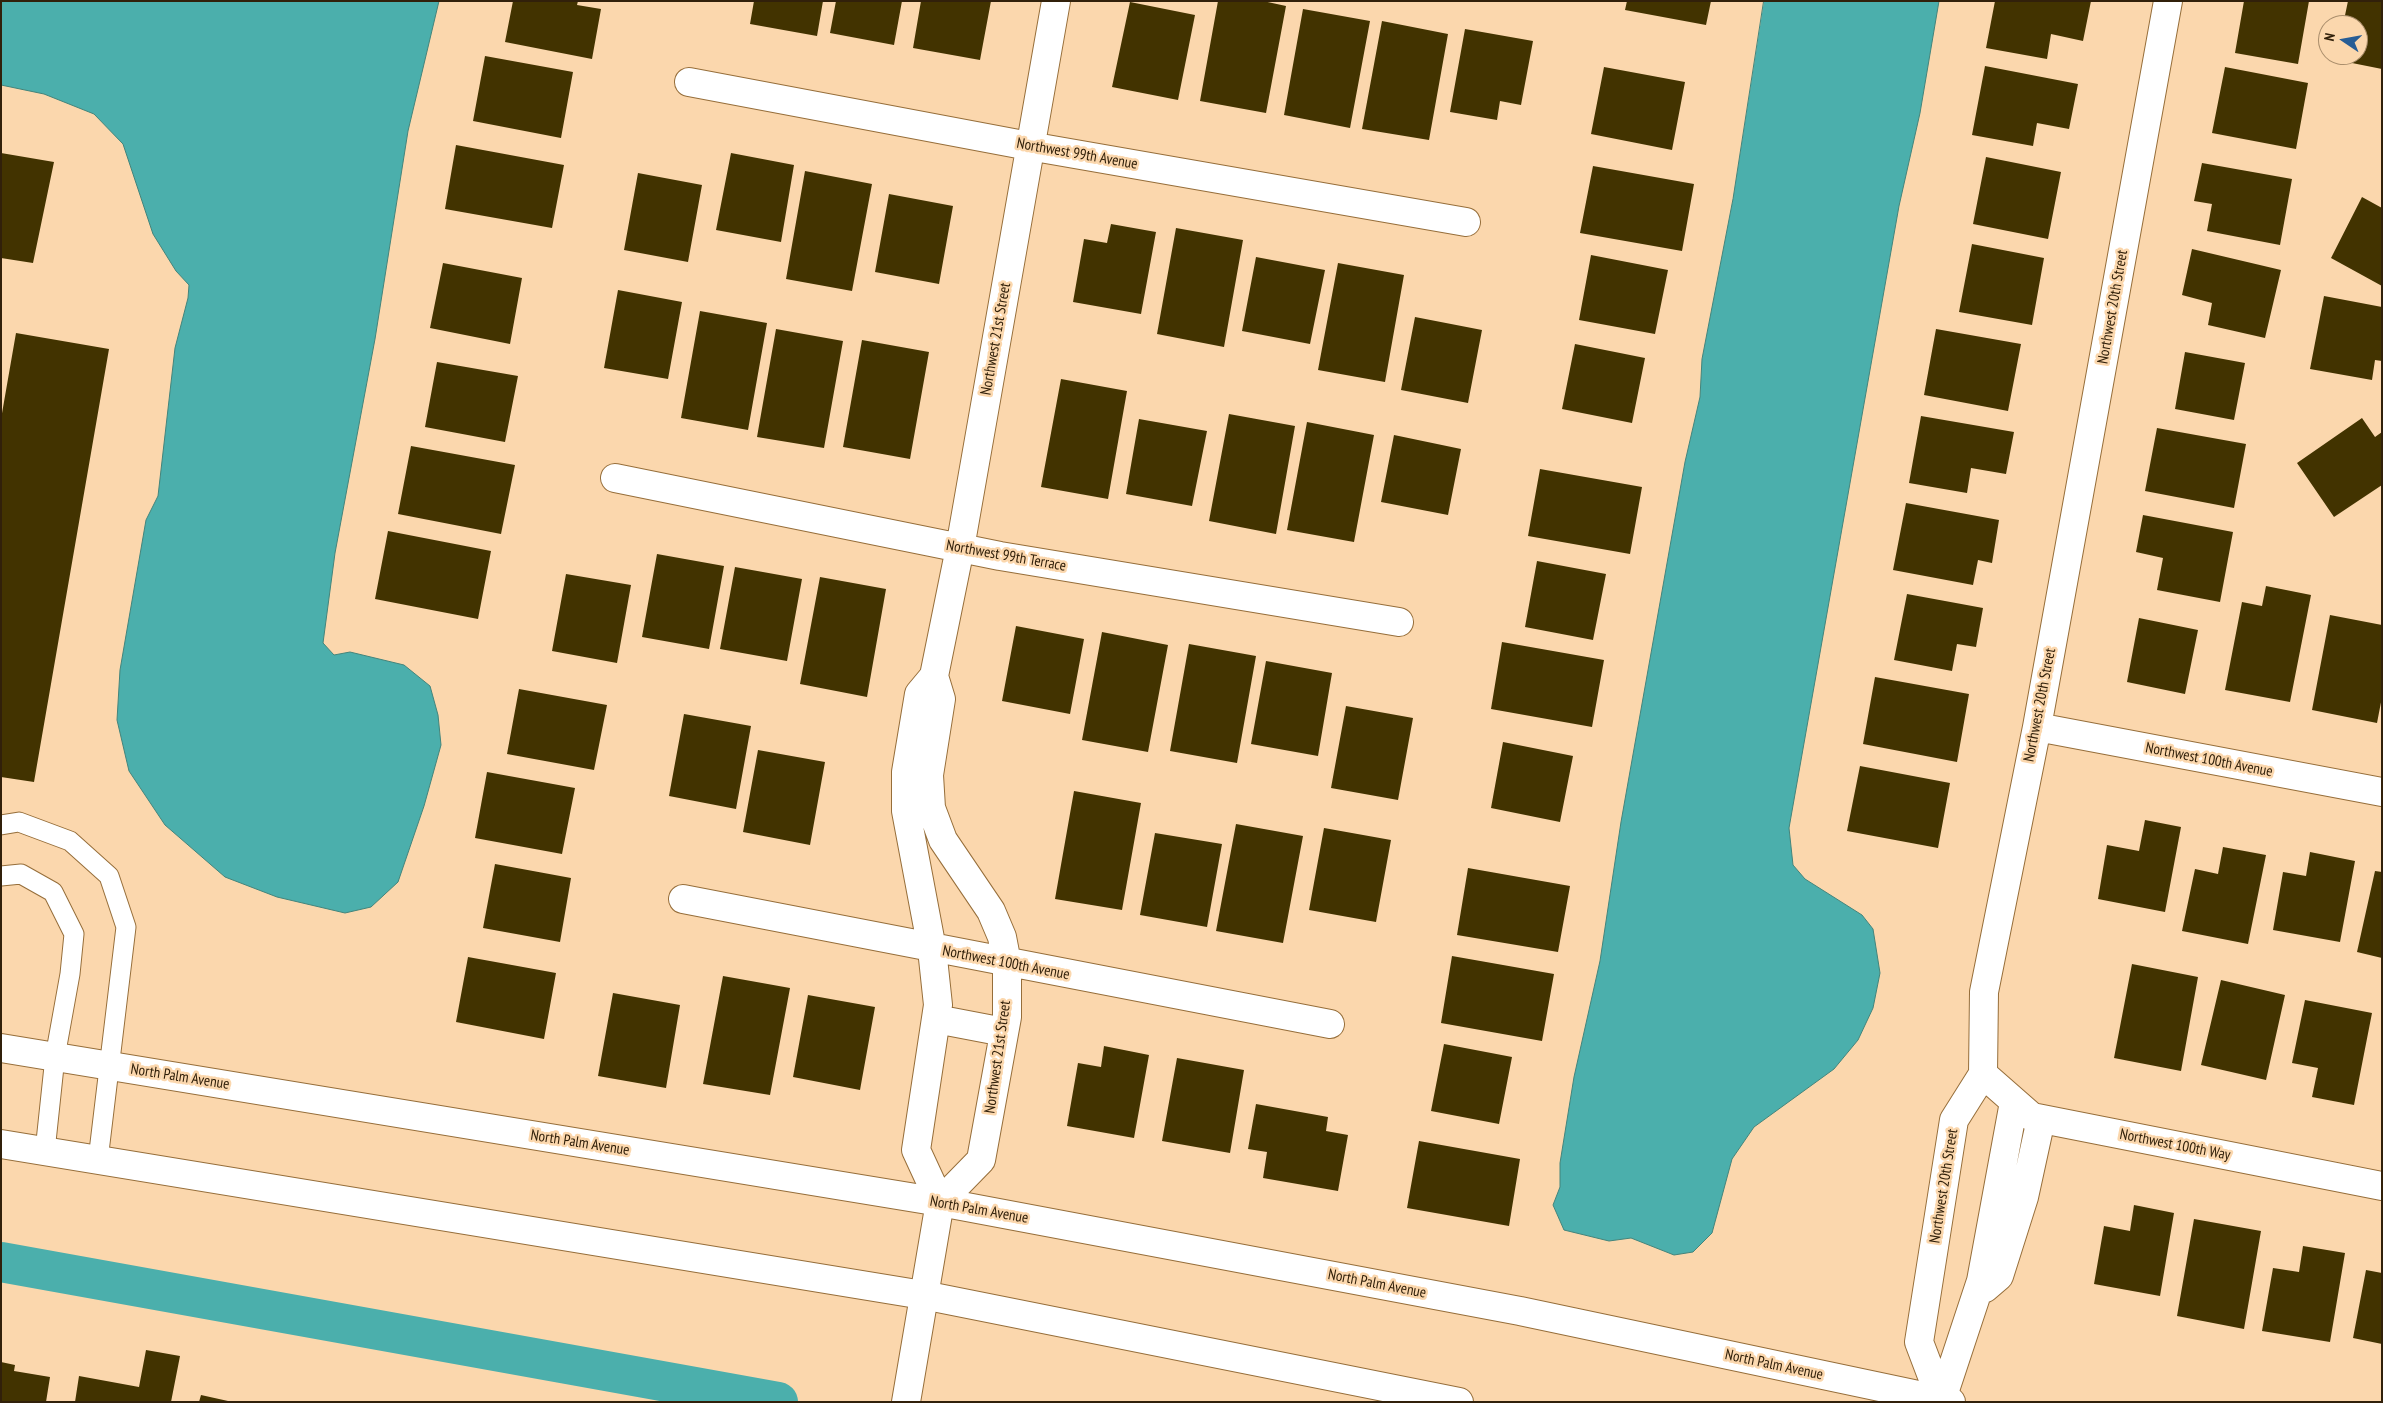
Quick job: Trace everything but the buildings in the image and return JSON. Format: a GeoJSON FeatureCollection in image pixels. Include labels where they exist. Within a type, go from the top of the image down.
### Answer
{"type":"FeatureCollection","features":[{"type":"Feature","properties":{"kind":"street","name":"Northwest 21st Street"},"geometry":{"type":"LineString","coordinates":[[934,676],[941,699],[929,775],[931,808],[942,840],[991,911],[1002,937],[1007,963],[1006,1017],[981,1160],[940,1202],[916,1150],[938,1005],[932,949],[906,811],[906,782],[919,694],[934,676],[960,548],[1029,146],[1056,1]]}},
{"type":"Feature","properties":{"kind":"street","name":"Northwest 20th Street"},"geometry":{"type":"LineString","coordinates":[[1945,1401],[1918,1342],[1954,1120],[1983,1074],[1984,992],[2036,727],[2168,1]]}},
{"type":"Feature","properties":{"kind":"street","name":"Northwest 99th Avenue"},"geometry":{"type":"LineString","coordinates":[[689,82],[1029,146],[1466,222]]}},
{"type":"Feature","properties":{"kind":"street","name":"Northwest 99th Terrace"},"geometry":{"type":"LineString","coordinates":[[616,478],[960,548],[1399,622]]}},
{"type":"Feature","properties":{"kind":"street","name":"Northwest 100th Avenue"},"geometry":{"type":"LineString","coordinates":[[2036,727],[2382,792]]}},
{"type":"Feature","properties":{"kind":"street","name":"Northwest 100th Avenue"},"geometry":{"type":"LineString","coordinates":[[683,899],[932,949],[1330,1024]]}},
{"type":"Feature","properties":{"kind":"street"},"geometry":{"type":"LineString","coordinates":[[936,1019],[1004,1032]]}},
{"type":"Feature","properties":{"kind":"street","name":"North Palm Avenue"},"geometry":{"type":"LineString","coordinates":[[1,1048],[940,1202],[1520,1311],[1945,1401]]}},
{"type":"Feature","properties":{"kind":"street","name":"Northwest 100th Way"},"geometry":{"type":"LineString","coordinates":[[1983,1074],[2032,1117],[2382,1186]]}},
{"type":"Feature","properties":{"kind":"street"},"geometry":{"type":"LineString","coordinates":[[1945,1401],[1978,1293],[2014,1102]]}},
{"type":"Feature","properties":{"kind":"street"},"geometry":{"type":"LineString","coordinates":[[1978,1293],[1999,1276],[2024,1197],[2041,1119]]}},
{"type":"Feature","properties":{"kind":"street"},"geometry":{"type":"LineString","coordinates":[[1,1144],[923,1296],[1459,1402]]}},
{"type":"Feature","properties":{"kind":"street"},"geometry":{"type":"LineString","coordinates":[[906,1402],[940,1202]]}},
{"type":"Feature","properties":{"kind":"lane"},"geometry":{"type":"LineString","coordinates":[[1,824],[20,822],[70,841],[109,876],[126,927],[98,1160]]}},
{"type":"Feature","properties":{"kind":"lane"},"geometry":{"type":"LineString","coordinates":[[1,876],[20,874],[53,892],[74,934],[70,974],[55,1057],[45,1151]]}},
{"type":"Feature","properties":{"kind":"water"},"geometry":{"type":"Polygon","coordinates":[[[1,1],[439,1],[408,131],[375,339],[335,553],[323,643],[334,655],[350,652],[404,665],[430,686],[438,715],[441,745],[424,806],[398,882],[371,907],[345,913],[277,897],[225,877],[165,825],[129,771],[117,720],[120,670],[146,520],[158,496],[175,348],[188,298],[189,285],[176,271],[153,234],[123,144],[94,114],[44,94],[1,85],[1,1]]]}},
{"type":"Feature","properties":{"kind":"water"},"geometry":{"type":"Polygon","coordinates":[[[1764,1],[1939,1],[1920,113],[1899,206],[1789,828],[1793,865],[1805,879],[1862,915],[1873,929],[1880,973],[1873,1008],[1858,1040],[1834,1069],[1754,1127],[1732,1159],[1712,1233],[1693,1252],[1674,1255],[1631,1238],[1609,1241],[1564,1230],[1553,1205],[1560,1187],[1560,1163],[1574,1077],[1600,961],[1621,822],[1685,462],[1700,397],[1702,359],[1733,199],[1764,1]]]}},
{"type":"Feature","properties":{"kind":"waterway"},"geometry":{"type":"LineString","coordinates":[[1,1262],[778,1402]]}}]}
